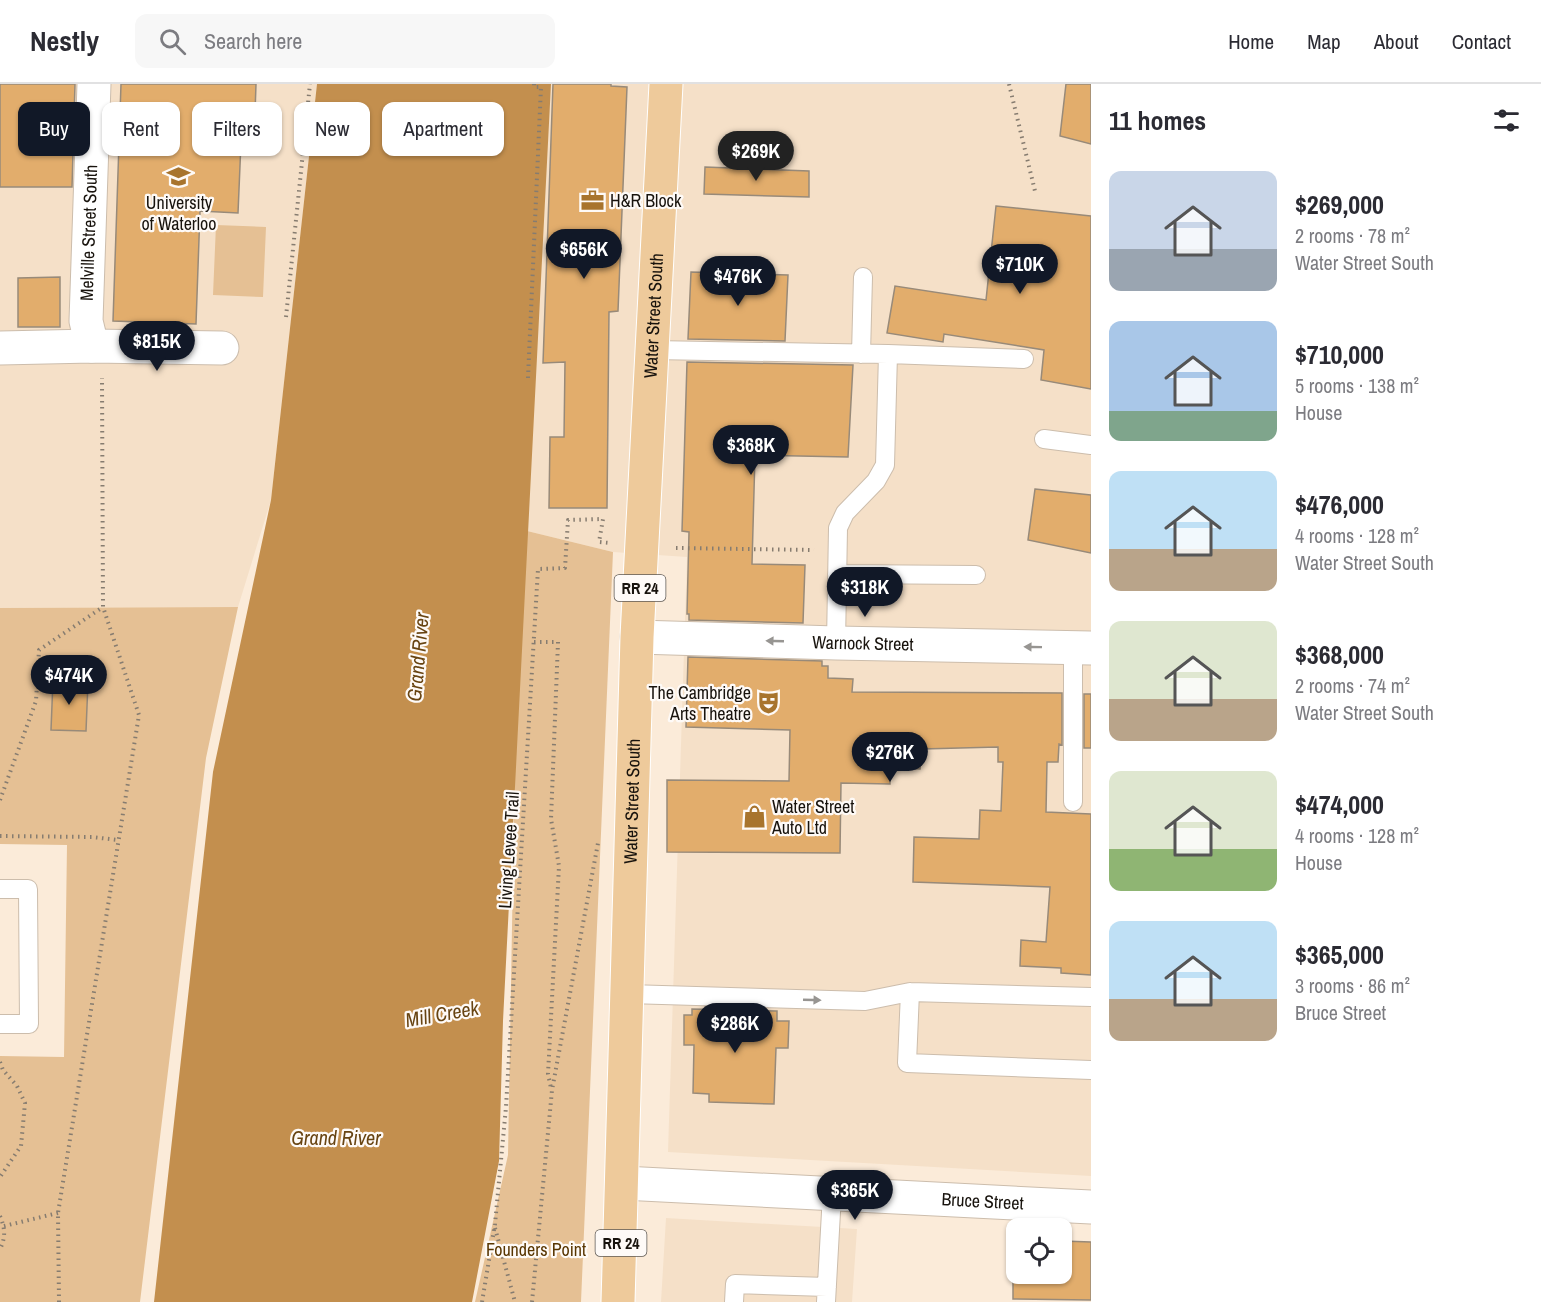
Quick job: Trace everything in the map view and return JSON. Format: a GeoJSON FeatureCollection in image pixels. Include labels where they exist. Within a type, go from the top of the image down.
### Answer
{"type":"FeatureCollection","features":[{"type":"Feature","properties":{"kind":"main road","name":"Water Street South"},"geometry":{"type":"LineString","coordinates":[[618,1302],[637,637],[666,84]]}},
{"type":"Feature","properties":{"kind":"street","name":"Melville Street South"},"geometry":{"type":"LineString","coordinates":[[92,346],[86,321],[94,84]]}},
{"type":"Feature","properties":{"kind":"street"},"geometry":{"type":"LineString","coordinates":[[0,348],[92,346],[222,348]]}},
{"type":"Feature","properties":{"kind":"street","name":"Warnock Street"},"geometry":{"type":"LineString","coordinates":[[637,637],[1082,648]]}},
{"type":"Feature","properties":{"kind":"street","name":"Bruce Street"},"geometry":{"type":"LineString","coordinates":[[623,1183],[1091,1207]]}},
{"type":"Feature","properties":{"kind":"lane"},"geometry":{"type":"LineString","coordinates":[[861,354],[863,277]]}},
{"type":"Feature","properties":{"kind":"lane"},"geometry":{"type":"LineString","coordinates":[[653,350],[1024,359]]}},
{"type":"Feature","properties":{"kind":"lane"},"geometry":{"type":"LineString","coordinates":[[836,643],[838,528],[845,513],[876,481],[885,465],[888,354]]}},
{"type":"Feature","properties":{"kind":"lane"},"geometry":{"type":"LineString","coordinates":[[1044,439],[1091,445]]}},
{"type":"Feature","properties":{"kind":"lane"},"geometry":{"type":"LineString","coordinates":[[837,574],[976,575]]}},
{"type":"Feature","properties":{"kind":"lane"},"geometry":{"type":"LineString","coordinates":[[1073,802],[1082,648]]}},
{"type":"Feature","properties":{"kind":"lane"},"geometry":{"type":"LineString","coordinates":[[0,889],[28,889],[28,1024],[0,1024]]}},
{"type":"Feature","properties":{"kind":"lane"},"geometry":{"type":"LineString","coordinates":[[628,994],[865,1001],[910,992],[1091,997]]}},
{"type":"Feature","properties":{"kind":"lane"},"geometry":{"type":"LineString","coordinates":[[910,992],[907,1063],[1091,1070]]}},
{"type":"Feature","properties":{"kind":"lane"},"geometry":{"type":"LineString","coordinates":[[734,1302],[735,1284],[826,1294],[832,1194]]}},
{"type":"Feature","properties":{"kind":"path"},"geometry":{"type":"LineString","coordinates":[[286,317],[310,84]]}},
{"type":"Feature","properties":{"kind":"path"},"geometry":{"type":"LineString","coordinates":[[528,378],[541,87],[534,87],[534,84]]}},
{"type":"Feature","properties":{"kind":"path"},"geometry":{"type":"LineString","coordinates":[[1009,84],[1035,191]]}},
{"type":"Feature","properties":{"kind":"path"},"geometry":{"type":"LineString","coordinates":[[59,1302],[58,1213],[139,715],[103,608],[102,370],[92,346]]}},
{"type":"Feature","properties":{"kind":"path","name":"Living Levee Trail"},"geometry":{"type":"LineString","coordinates":[[482,1302],[495,1224],[506,1107],[538,569],[565,568],[568,520],[603,519],[599,542],[610,543]]}},
{"type":"Feature","properties":{"kind":"path"},"geometry":{"type":"LineString","coordinates":[[676,548],[838,550]]}},
{"type":"Feature","properties":{"kind":"path"},"geometry":{"type":"LineString","coordinates":[[0,800],[36,700],[39,650],[103,608]]}},
{"type":"Feature","properties":{"kind":"path"},"geometry":{"type":"LineString","coordinates":[[534,642],[558,642],[551,819],[559,866],[548,1074],[552,1090]]}},
{"type":"Feature","properties":{"kind":"path"},"geometry":{"type":"LineString","coordinates":[[0,836],[92,837],[118,840]]}},
{"type":"Feature","properties":{"kind":"path"},"geometry":{"type":"LineString","coordinates":[[532,1302],[552,1090],[599,840]]}},
{"type":"Feature","properties":{"kind":"path"},"geometry":{"type":"LineString","coordinates":[[0,1062],[3,1070],[17,1086],[25,1103],[21,1146],[0,1177]]}},
{"type":"Feature","properties":{"kind":"path"},"geometry":{"type":"LineString","coordinates":[[4,1226],[58,1213]]}},
{"type":"Feature","properties":{"kind":"path"},"geometry":{"type":"LineString","coordinates":[[0,1216],[5,1239],[0,1249]]}},
{"type":"Feature","properties":{"kind":"path","name":"Living Levee Trail"},"geometry":{"type":"LineString","coordinates":[[495,1224],[515,1302]]}},
{"type":"Feature","properties":{"kind":"shaded area"},"geometry":{"type":"Polygon","coordinates":[[[0,84],[317,84],[315,102],[294,102],[294,156],[309,156],[271,500],[238,607],[0,608],[0,84]]]}},
{"type":"Feature","properties":{"kind":"shaded area"},"geometry":{"type":"Polygon","coordinates":[[[551,84],[1091,84],[1091,1176],[668,1152],[687,557],[613,552],[519,529],[551,84]]]}},
{"type":"Feature","properties":{"kind":"shaded area"},"geometry":{"type":"Polygon","coordinates":[[[666,1218],[857,1229],[852,1302],[661,1302],[666,1218]]]}},
{"type":"Feature","properties":{"kind":"green space"},"geometry":{"type":"Polygon","coordinates":[[[216,225],[266,227],[263,297],[213,295],[216,225]]]}},
{"type":"Feature","properties":{"kind":"green space","name":"Founders Point"},"geometry":{"type":"Polygon","coordinates":[[[519,529],[613,552],[581,1302],[475,1302],[508,1155],[519,529]]]}},
{"type":"Feature","properties":{"kind":"green space"},"geometry":{"type":"Polygon","coordinates":[[[238,607],[206,758],[140,1302],[0,1302],[0,1056],[64,1057],[67,845],[0,844],[0,608],[238,607]]]}},
{"type":"Feature","properties":{"kind":"water","name":"Grand River"},"geometry":{"type":"Polygon","coordinates":[[[317,84],[551,84],[503,1021],[499,1161],[472,1302],[154,1302],[213,772],[271,500],[309,156],[370,156],[370,102],[315,102],[317,84]]]}},
{"type":"Feature","properties":{"kind":"building"},"geometry":{"type":"Polygon","coordinates":[[[0,84],[75,84],[74,102],[18,102],[18,156],[73,156],[72,187],[0,187],[0,84]]]}},
{"type":"Feature","properties":{"kind":"building","name":"University of Waterloo"},"geometry":{"type":"Polygon","coordinates":[[[121,84],[256,84],[255,102],[192,102],[192,156],[240,156],[238,213],[200,211],[196,324],[113,321],[119,156],[180,156],[180,102],[120,102],[121,84]]]}},
{"type":"Feature","properties":{"kind":"building"},"geometry":{"type":"Polygon","coordinates":[[[553,84],[611,84],[611,86],[627,87],[618,311],[609,312],[607,508],[549,508],[550,437],[564,437],[565,362],[543,363],[553,84]]]}},
{"type":"Feature","properties":{"kind":"building"},"geometry":{"type":"Polygon","coordinates":[[[1066,84],[1091,84],[1091,144],[1060,136],[1066,84]]]}},
{"type":"Feature","properties":{"kind":"building"},"geometry":{"type":"Polygon","coordinates":[[[705,167],[809,171],[809,197],[704,194],[705,167]]]}},
{"type":"Feature","properties":{"kind":"building"},"geometry":{"type":"Polygon","coordinates":[[[996,206],[1091,216],[1091,389],[1041,380],[1044,350],[944,334],[943,342],[887,333],[895,286],[986,300],[996,206]]]}},
{"type":"Feature","properties":{"kind":"building"},"geometry":{"type":"Polygon","coordinates":[[[691,272],[788,275],[785,341],[688,339],[691,272]]]}},
{"type":"Feature","properties":{"kind":"building"},"geometry":{"type":"Polygon","coordinates":[[[60,277],[60,327],[18,327],[18,278],[60,277]]]}},
{"type":"Feature","properties":{"kind":"building"},"geometry":{"type":"Polygon","coordinates":[[[687,362],[853,365],[848,457],[755,455],[752,564],[805,565],[803,623],[689,620],[689,614],[687,614],[689,532],[682,531],[687,362]]]}},
{"type":"Feature","properties":{"kind":"building"},"geometry":{"type":"Polygon","coordinates":[[[1035,489],[1091,495],[1091,553],[1028,540],[1035,489]]]}},
{"type":"Feature","properties":{"kind":"building"},"geometry":{"type":"Polygon","coordinates":[[[688,657],[822,661],[822,666],[828,666],[828,678],[853,679],[852,692],[1062,693],[1062,745],[1059,744],[1058,762],[1047,762],[1046,812],[1091,814],[1091,975],[1061,973],[1061,968],[1020,966],[1021,940],[1046,942],[1050,887],[913,882],[914,837],[979,839],[980,810],[1001,811],[1003,762],[998,762],[998,747],[922,749],[920,769],[890,768],[890,784],[841,783],[840,853],[667,852],[667,780],[789,781],[790,730],[686,727],[688,657]]]}},
{"type":"Feature","properties":{"kind":"building"},"geometry":{"type":"Polygon","coordinates":[[[53,680],[88,682],[86,731],[51,730],[53,680]]]}},
{"type":"Feature","properties":{"kind":"building"},"geometry":{"type":"Polygon","coordinates":[[[1084,694],[1091,694],[1091,748],[1084,748],[1084,694]]]}},
{"type":"Feature","properties":{"kind":"building"},"geometry":{"type":"Polygon","coordinates":[[[692,1009],[777,1011],[777,1021],[789,1021],[788,1048],[776,1048],[774,1104],[709,1102],[709,1094],[693,1093],[694,1045],[684,1045],[684,1015],[692,1015],[692,1009]]]}},
{"type":"Feature","properties":{"kind":"building"},"geometry":{"type":"Polygon","coordinates":[[[1072,1241],[1091,1242],[1091,1300],[1013,1299],[1013,1284],[1072,1284],[1072,1241]]]}},
{"type":"Feature","properties":{"kind":"place","name":"University of Waterloo"},"geometry":{"type":"Point","coordinates":[179,177]}},
{"type":"Feature","properties":{"kind":"place","name":"H&R Block"},"geometry":{"type":"Point","coordinates":[592,201]}},
{"type":"Feature","properties":{"kind":"place","name":"The Cambridge Arts Theatre"},"geometry":{"type":"Point","coordinates":[769,703]}},
{"type":"Feature","properties":{"kind":"place","name":"Water Street Auto Ltd"},"geometry":{"type":"Point","coordinates":[754,817]}},
{"type":"Feature","properties":{"kind":"water label","name":"Mill Creek"},"geometry":{"type":"Point","coordinates":[442,1014]}}]}
